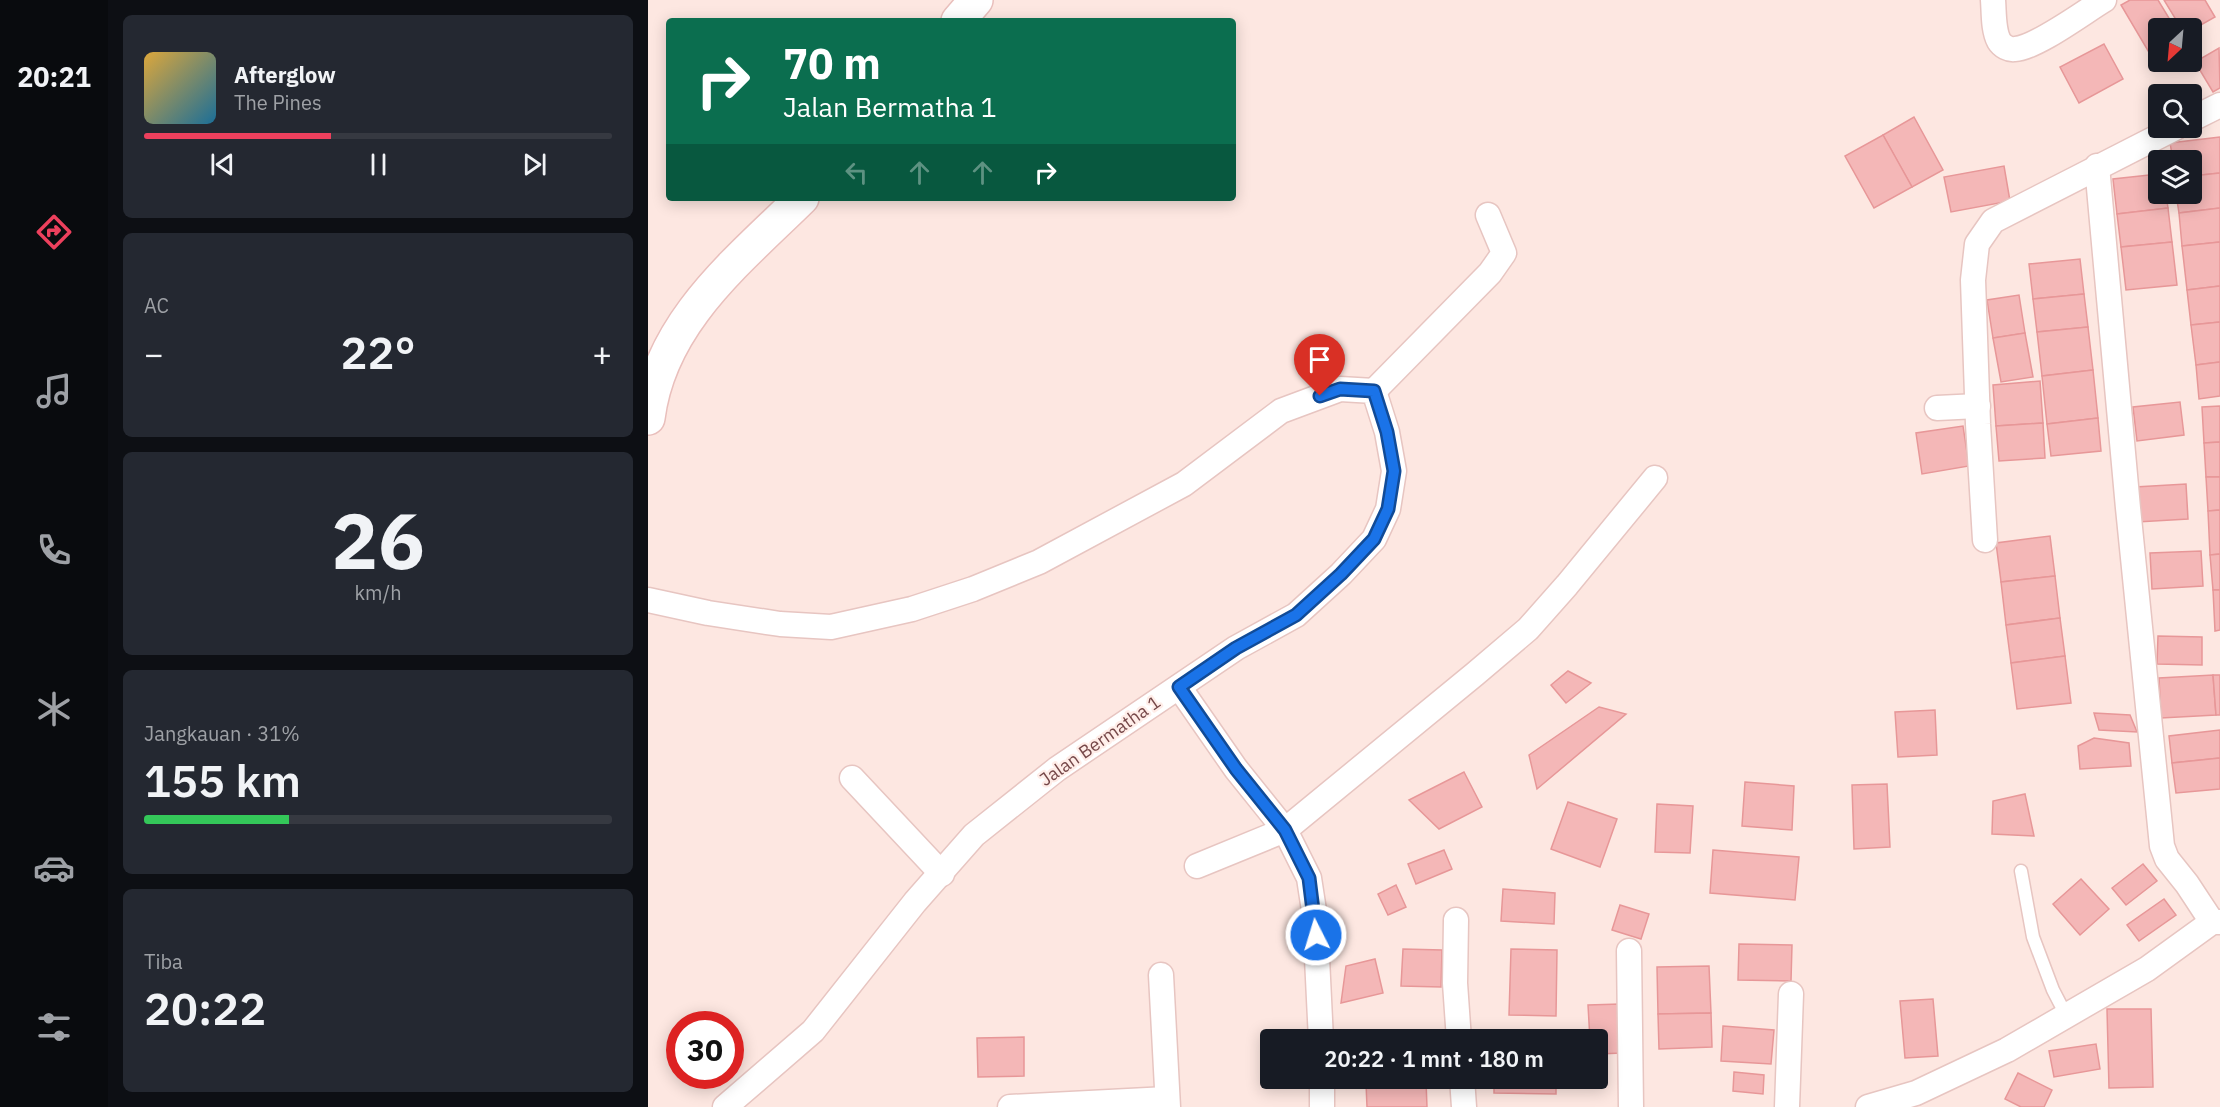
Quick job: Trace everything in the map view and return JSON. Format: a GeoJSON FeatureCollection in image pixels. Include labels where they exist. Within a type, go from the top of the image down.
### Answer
{"type":"FeatureCollection","features":[{"type":"Feature","properties":{"kind":"street"},"geometry":{"type":"LineString","coordinates":[[961,18],[976,0]]}},
{"type":"Feature","properties":{"kind":"street"},"geometry":{"type":"LineString","coordinates":[[1993,0],[1999,42],[2007,48],[2015,49],[2039,40],[2104,0]]}},
{"type":"Feature","properties":{"kind":"street"},"geometry":{"type":"LineString","coordinates":[[2202,114],[2220,105]]}},
{"type":"Feature","properties":{"kind":"street"},"geometry":{"type":"LineString","coordinates":[[1985,540],[1974,280],[1977,244],[1993,221],[2154,138]]}},
{"type":"Feature","properties":{"kind":"street"},"geometry":{"type":"LineString","coordinates":[[1868,1107],[1916,1092],[2007,1050],[2147,969],[2216,922],[2167,859],[2162,846],[2097,166]]}},
{"type":"Feature","properties":{"kind":"street"},"geometry":{"type":"LineString","coordinates":[[648,418],[651,395],[661,371],[675,339],[695,306],[799,201]]}},
{"type":"Feature","properties":{"kind":"street"},"geometry":{"type":"LineString","coordinates":[[648,600],[708,613],[780,624],[831,627],[912,609],[973,589],[1039,562],[1184,484],[1281,411],[1340,389],[1374,391],[1490,273],[1504,253],[1488,215]]}},
{"type":"Feature","properties":{"kind":"street","name":"Jalan Bermatha 1"},"geometry":{"type":"LineString","coordinates":[[724,1107],[813,1031],[915,902],[974,835],[1057,769],[1236,648],[1296,615],[1341,574],[1374,539],[1388,509],[1394,471],[1387,432],[1374,391]]}},
{"type":"Feature","properties":{"kind":"street"},"geometry":{"type":"LineString","coordinates":[[1937,408],[1978,406]]}},
{"type":"Feature","properties":{"kind":"street"},"geometry":{"type":"LineString","coordinates":[[1197,866],[1285,830],[1528,628],[1567,585],[1655,478]]}},
{"type":"Feature","properties":{"kind":"street"},"geometry":{"type":"LineString","coordinates":[[1179,687],[1236,769],[1285,830],[1309,878],[1315,917],[1320,1029]]}},
{"type":"Feature","properties":{"kind":"street"},"geometry":{"type":"LineString","coordinates":[[852,778],[942,874]]}},
{"type":"Feature","properties":{"kind":"street"},"geometry":{"type":"LineString","coordinates":[[1456,920],[1455,983],[1458,1029]]}},
{"type":"Feature","properties":{"kind":"street"},"geometry":{"type":"LineString","coordinates":[[1629,951],[1631,1107]]}},
{"type":"Feature","properties":{"kind":"street"},"geometry":{"type":"LineString","coordinates":[[1010,1107],[1167,1103],[1161,975]]}},
{"type":"Feature","properties":{"kind":"street"},"geometry":{"type":"LineString","coordinates":[[1787,1107],[1791,994]]}},
{"type":"Feature","properties":{"kind":"street"},"geometry":{"type":"LineString","coordinates":[[1322,1089],[1322,1107]]}},
{"type":"Feature","properties":{"kind":"street"},"geometry":{"type":"LineString","coordinates":[[1463,1089],[1464,1107]]}},
{"type":"Feature","properties":{"kind":"lane"},"geometry":{"type":"LineString","coordinates":[[2021,871],[2033,937],[2053,990],[2067,1017]]}},
{"type":"Feature","properties":{"kind":"building"},"geometry":{"type":"Polygon","coordinates":[[[2130,0],[2158,0],[2169,18],[2148,18],[2148,51],[2121,5],[2130,0]]]}},
{"type":"Feature","properties":{"kind":"building"},"geometry":{"type":"Polygon","coordinates":[[[2164,0],[2205,0],[2215,17],[2202,24],[2202,18],[2175,18],[2164,0]]]}},
{"type":"Feature","properties":{"kind":"building"},"geometry":{"type":"Polygon","coordinates":[[[2104,44],[2123,79],[2079,103],[2060,67],[2104,44]]]}},
{"type":"Feature","properties":{"kind":"building"},"geometry":{"type":"Polygon","coordinates":[[[2219,48],[2220,88],[2213,92],[2201,72],[2202,58],[2219,48]]]}},
{"type":"Feature","properties":{"kind":"building"},"geometry":{"type":"Polygon","coordinates":[[[1914,117],[1943,170],[1912,187],[1883,135],[1914,117]]]}},
{"type":"Feature","properties":{"kind":"building"},"geometry":{"type":"Polygon","coordinates":[[[1883,135],[1912,187],[1874,208],[1845,156],[1883,135]]]}},
{"type":"Feature","properties":{"kind":"building"},"geometry":{"type":"Polygon","coordinates":[[[2220,137],[2220,173],[2202,175],[2202,150],[2171,150],[2170,143],[2220,137]]]}},
{"type":"Feature","properties":{"kind":"building"},"geometry":{"type":"Polygon","coordinates":[[[2004,166],[2010,201],[1951,212],[1944,177],[2004,166]]]}},
{"type":"Feature","properties":{"kind":"building"},"geometry":{"type":"Polygon","coordinates":[[[2220,173],[2220,208],[2179,213],[2178,204],[2202,204],[2202,175],[2220,173]]]}},
{"type":"Feature","properties":{"kind":"building"},"geometry":{"type":"Polygon","coordinates":[[[2148,175],[2148,204],[2167,204],[2168,208],[2117,214],[2113,179],[2148,175]]]}},
{"type":"Feature","properties":{"kind":"building"},"geometry":{"type":"Polygon","coordinates":[[[2168,208],[2172,242],[2121,247],[2117,214],[2168,208]]]}},
{"type":"Feature","properties":{"kind":"building"},"geometry":{"type":"Polygon","coordinates":[[[2220,208],[2220,242],[2182,246],[2179,213],[2220,208]]]}},
{"type":"Feature","properties":{"kind":"building"},"geometry":{"type":"Polygon","coordinates":[[[2172,242],[2177,285],[2126,290],[2121,247],[2172,242]]]}},
{"type":"Feature","properties":{"kind":"building"},"geometry":{"type":"Polygon","coordinates":[[[2220,242],[2220,286],[2187,290],[2182,246],[2220,242]]]}},
{"type":"Feature","properties":{"kind":"building"},"geometry":{"type":"Polygon","coordinates":[[[2080,259],[2084,294],[2033,299],[2029,264],[2080,259]]]}},
{"type":"Feature","properties":{"kind":"building"},"geometry":{"type":"Polygon","coordinates":[[[2220,286],[2220,322],[2191,325],[2187,290],[2220,286]]]}},
{"type":"Feature","properties":{"kind":"building"},"geometry":{"type":"Polygon","coordinates":[[[2084,294],[2088,327],[2037,332],[2033,299],[2084,294]]]}},
{"type":"Feature","properties":{"kind":"building"},"geometry":{"type":"Polygon","coordinates":[[[2019,295],[2025,333],[1993,338],[1987,300],[2019,295]]]}},
{"type":"Feature","properties":{"kind":"building"},"geometry":{"type":"Polygon","coordinates":[[[2220,322],[2220,362],[2196,365],[2191,325],[2220,322]]]}},
{"type":"Feature","properties":{"kind":"building"},"geometry":{"type":"Polygon","coordinates":[[[2088,327],[2093,370],[2042,376],[2037,332],[2088,327]]]}},
{"type":"Feature","properties":{"kind":"building"},"geometry":{"type":"Polygon","coordinates":[[[2025,333],[2033,377],[2001,382],[1993,338],[2025,333]]]}},
{"type":"Feature","properties":{"kind":"building"},"geometry":{"type":"Polygon","coordinates":[[[2220,362],[2220,396],[2199,399],[2196,365],[2220,362]]]}},
{"type":"Feature","properties":{"kind":"building"},"geometry":{"type":"Polygon","coordinates":[[[2093,370],[2098,418],[2047,424],[2042,376],[2093,370]]]}},
{"type":"Feature","properties":{"kind":"building"},"geometry":{"type":"Polygon","coordinates":[[[2040,381],[2043,423],[1996,426],[1993,385],[2040,381]]]}},
{"type":"Feature","properties":{"kind":"building"},"geometry":{"type":"Polygon","coordinates":[[[2180,402],[2184,435],[2137,441],[2133,407],[2180,402]]]}},
{"type":"Feature","properties":{"kind":"building"},"geometry":{"type":"Polygon","coordinates":[[[2220,406],[2220,442],[2204,443],[2202,407],[2220,406]]]}},
{"type":"Feature","properties":{"kind":"building"},"geometry":{"type":"Polygon","coordinates":[[[2098,418],[2101,451],[2051,456],[2047,424],[2098,418]]]}},
{"type":"Feature","properties":{"kind":"building"},"geometry":{"type":"Polygon","coordinates":[[[2043,423],[2045,458],[1999,461],[1996,426],[2043,423]]]}},
{"type":"Feature","properties":{"kind":"building"},"geometry":{"type":"Polygon","coordinates":[[[1963,426],[1969,466],[1922,474],[1916,433],[1963,426]]]}},
{"type":"Feature","properties":{"kind":"building"},"geometry":{"type":"Polygon","coordinates":[[[2220,442],[2220,477],[2206,477],[2204,443],[2220,442]]]}},
{"type":"Feature","properties":{"kind":"building"},"geometry":{"type":"Polygon","coordinates":[[[2206,477],[2220,477],[2220,510],[2208,511],[2206,477]]]}},
{"type":"Feature","properties":{"kind":"building"},"geometry":{"type":"Polygon","coordinates":[[[2186,484],[2188,519],[2137,522],[2135,487],[2186,484]]]}},
{"type":"Feature","properties":{"kind":"building"},"geometry":{"type":"Polygon","coordinates":[[[2220,510],[2220,554],[2210,555],[2208,511],[2220,510]]]}},
{"type":"Feature","properties":{"kind":"building"},"geometry":{"type":"Polygon","coordinates":[[[2050,536],[2055,576],[2001,582],[1996,543],[2050,536]]]}},
{"type":"Feature","properties":{"kind":"building"},"geometry":{"type":"Polygon","coordinates":[[[2201,551],[2203,586],[2152,589],[2150,553],[2201,551]]]}},
{"type":"Feature","properties":{"kind":"building"},"geometry":{"type":"Polygon","coordinates":[[[2220,554],[2220,590],[2213,590],[2210,555],[2220,554]]]}},
{"type":"Feature","properties":{"kind":"building"},"geometry":{"type":"Polygon","coordinates":[[[2055,576],[2060,618],[2006,625],[2001,582],[2055,576]]]}},
{"type":"Feature","properties":{"kind":"building"},"geometry":{"type":"Polygon","coordinates":[[[2213,590],[2220,590],[2220,630],[2215,631],[2213,590]]]}},
{"type":"Feature","properties":{"kind":"building"},"geometry":{"type":"Polygon","coordinates":[[[2060,618],[2065,656],[2011,663],[2006,625],[2060,618]]]}},
{"type":"Feature","properties":{"kind":"building"},"geometry":{"type":"Polygon","coordinates":[[[2158,636],[2202,637],[2202,665],[2157,664],[2158,636]]]}},
{"type":"Feature","properties":{"kind":"building"},"geometry":{"type":"Polygon","coordinates":[[[2065,656],[2071,703],[2017,709],[2011,663],[2065,656]]]}},
{"type":"Feature","properties":{"kind":"building"},"geometry":{"type":"Polygon","coordinates":[[[1568,671],[1591,683],[1566,703],[1551,685],[1568,671]]]}},
{"type":"Feature","properties":{"kind":"building"},"geometry":{"type":"Polygon","coordinates":[[[2213,675],[2216,715],[2161,718],[2159,678],[2213,675]]]}},
{"type":"Feature","properties":{"kind":"building"},"geometry":{"type":"Polygon","coordinates":[[[2213,675],[2220,675],[2220,715],[2216,715],[2213,675]]]}},
{"type":"Feature","properties":{"kind":"building"},"geometry":{"type":"Polygon","coordinates":[[[1599,707],[1626,714],[1537,789],[1529,755],[1599,707]]]}},
{"type":"Feature","properties":{"kind":"building"},"geometry":{"type":"Polygon","coordinates":[[[1935,710],[1937,755],[1898,757],[1895,712],[1935,710]]]}},
{"type":"Feature","properties":{"kind":"building"},"geometry":{"type":"Polygon","coordinates":[[[2094,713],[2130,715],[2137,732],[2099,730],[2094,713]]]}},
{"type":"Feature","properties":{"kind":"building"},"geometry":{"type":"Polygon","coordinates":[[[2220,730],[2220,758],[2172,763],[2169,736],[2220,730]]]}},
{"type":"Feature","properties":{"kind":"building"},"geometry":{"type":"Polygon","coordinates":[[[2094,738],[2129,743],[2131,766],[2080,769],[2078,746],[2094,738]]]}},
{"type":"Feature","properties":{"kind":"building"},"geometry":{"type":"Polygon","coordinates":[[[2220,758],[2220,789],[2176,793],[2172,763],[2220,758]]]}},
{"type":"Feature","properties":{"kind":"building"},"geometry":{"type":"Polygon","coordinates":[[[1464,772],[1482,807],[1439,829],[1409,800],[1464,772]]]}},
{"type":"Feature","properties":{"kind":"building"},"geometry":{"type":"Polygon","coordinates":[[[1745,782],[1794,786],[1792,830],[1742,826],[1745,782]]]}},
{"type":"Feature","properties":{"kind":"building"},"geometry":{"type":"Polygon","coordinates":[[[1887,784],[1890,847],[1854,849],[1852,785],[1887,784]]]}},
{"type":"Feature","properties":{"kind":"building"},"geometry":{"type":"Polygon","coordinates":[[[2025,794],[2034,836],[1992,834],[1993,801],[2025,794]]]}},
{"type":"Feature","properties":{"kind":"building"},"geometry":{"type":"Polygon","coordinates":[[[1568,802],[1617,819],[1600,867],[1551,849],[1568,802]]]}},
{"type":"Feature","properties":{"kind":"building"},"geometry":{"type":"Polygon","coordinates":[[[1657,804],[1693,806],[1690,853],[1655,852],[1657,804]]]}},
{"type":"Feature","properties":{"kind":"building"},"geometry":{"type":"Polygon","coordinates":[[[1444,850],[1452,869],[1416,884],[1408,864],[1444,850]]]}},
{"type":"Feature","properties":{"kind":"building"},"geometry":{"type":"Polygon","coordinates":[[[1713,850],[1799,857],[1795,900],[1710,893],[1713,850]]]}},
{"type":"Feature","properties":{"kind":"building"},"geometry":{"type":"Polygon","coordinates":[[[2143,864],[2157,881],[2126,905],[2112,888],[2143,864]]]}},
{"type":"Feature","properties":{"kind":"building"},"geometry":{"type":"Polygon","coordinates":[[[2081,879],[2109,909],[2080,935],[2053,904],[2081,879]]]}},
{"type":"Feature","properties":{"kind":"building"},"geometry":{"type":"Polygon","coordinates":[[[1396,885],[1406,907],[1388,915],[1378,894],[1396,885]]]}},
{"type":"Feature","properties":{"kind":"building"},"geometry":{"type":"Polygon","coordinates":[[[1503,889],[1555,893],[1554,924],[1501,921],[1503,889]]]}},
{"type":"Feature","properties":{"kind":"building"},"geometry":{"type":"Polygon","coordinates":[[[2164,899],[2176,915],[2139,941],[2127,925],[2164,899]]]}},
{"type":"Feature","properties":{"kind":"building"},"geometry":{"type":"Polygon","coordinates":[[[1620,905],[1649,914],[1641,939],[1612,930],[1620,905]]]}},
{"type":"Feature","properties":{"kind":"building"},"geometry":{"type":"Polygon","coordinates":[[[1739,944],[1792,945],[1791,981],[1738,980],[1739,944]]]}},
{"type":"Feature","properties":{"kind":"building"},"geometry":{"type":"Polygon","coordinates":[[[1403,949],[1442,950],[1441,987],[1401,986],[1403,949]]]}},
{"type":"Feature","properties":{"kind":"building"},"geometry":{"type":"Polygon","coordinates":[[[1511,949],[1557,950],[1556,1016],[1509,1015],[1511,949]]]}},
{"type":"Feature","properties":{"kind":"building"},"geometry":{"type":"Polygon","coordinates":[[[1375,959],[1383,993],[1341,1003],[1346,966],[1375,959]]]}},
{"type":"Feature","properties":{"kind":"building"},"geometry":{"type":"Polygon","coordinates":[[[1709,966],[1711,1013],[1658,1014],[1657,967],[1709,966]]]}},
{"type":"Feature","properties":{"kind":"building"},"geometry":{"type":"Polygon","coordinates":[[[1933,999],[1938,1056],[1905,1058],[1900,1001],[1933,999]]]}},
{"type":"Feature","properties":{"kind":"building"},"geometry":{"type":"Polygon","coordinates":[[[1620,1004],[1622,1053],[1608,1054],[1608,1029],[1589,1029],[1588,1005],[1620,1004]]]}},
{"type":"Feature","properties":{"kind":"building"},"geometry":{"type":"Polygon","coordinates":[[[2107,1009],[2151,1009],[2153,1087],[2109,1088],[2107,1009]]]}},
{"type":"Feature","properties":{"kind":"building"},"geometry":{"type":"Polygon","coordinates":[[[1711,1013],[1712,1047],[1659,1049],[1658,1014],[1711,1013]]]}},
{"type":"Feature","properties":{"kind":"building"},"geometry":{"type":"Polygon","coordinates":[[[1723,1026],[1774,1030],[1771,1064],[1721,1061],[1723,1026]]]}},
{"type":"Feature","properties":{"kind":"building"},"geometry":{"type":"Polygon","coordinates":[[[1024,1037],[1024,1076],[978,1077],[977,1038],[1024,1037]]]}},
{"type":"Feature","properties":{"kind":"building"},"geometry":{"type":"Polygon","coordinates":[[[2096,1044],[2100,1069],[2054,1077],[2049,1051],[2096,1044]]]}},
{"type":"Feature","properties":{"kind":"building"},"geometry":{"type":"Polygon","coordinates":[[[1734,1072],[1764,1075],[1763,1094],[1733,1091],[1734,1072]]]}},
{"type":"Feature","properties":{"kind":"building"},"geometry":{"type":"Polygon","coordinates":[[[2018,1073],[2052,1090],[2044,1107],[2021,1107],[2005,1099],[2018,1073]]]}},
{"type":"Feature","properties":{"kind":"building"},"geometry":{"type":"Polygon","coordinates":[[[1366,1089],[1426,1089],[1427,1107],[1367,1107],[1366,1089]]]}},
{"type":"Feature","properties":{"kind":"building"},"geometry":{"type":"Polygon","coordinates":[[[1494,1089],[1556,1089],[1556,1094],[1494,1093],[1494,1089]]]}},
{"type":"Feature","properties":{"kind":"route"},"geometry":{"type":"LineString","coordinates":[[1316,935],[1309,878],[1285,830],[1236,769],[1179,687],[1236,648],[1296,615],[1341,574],[1374,539],[1388,509],[1394,471],[1387,432],[1374,391],[1340,389],[1320,396]]}}]}
